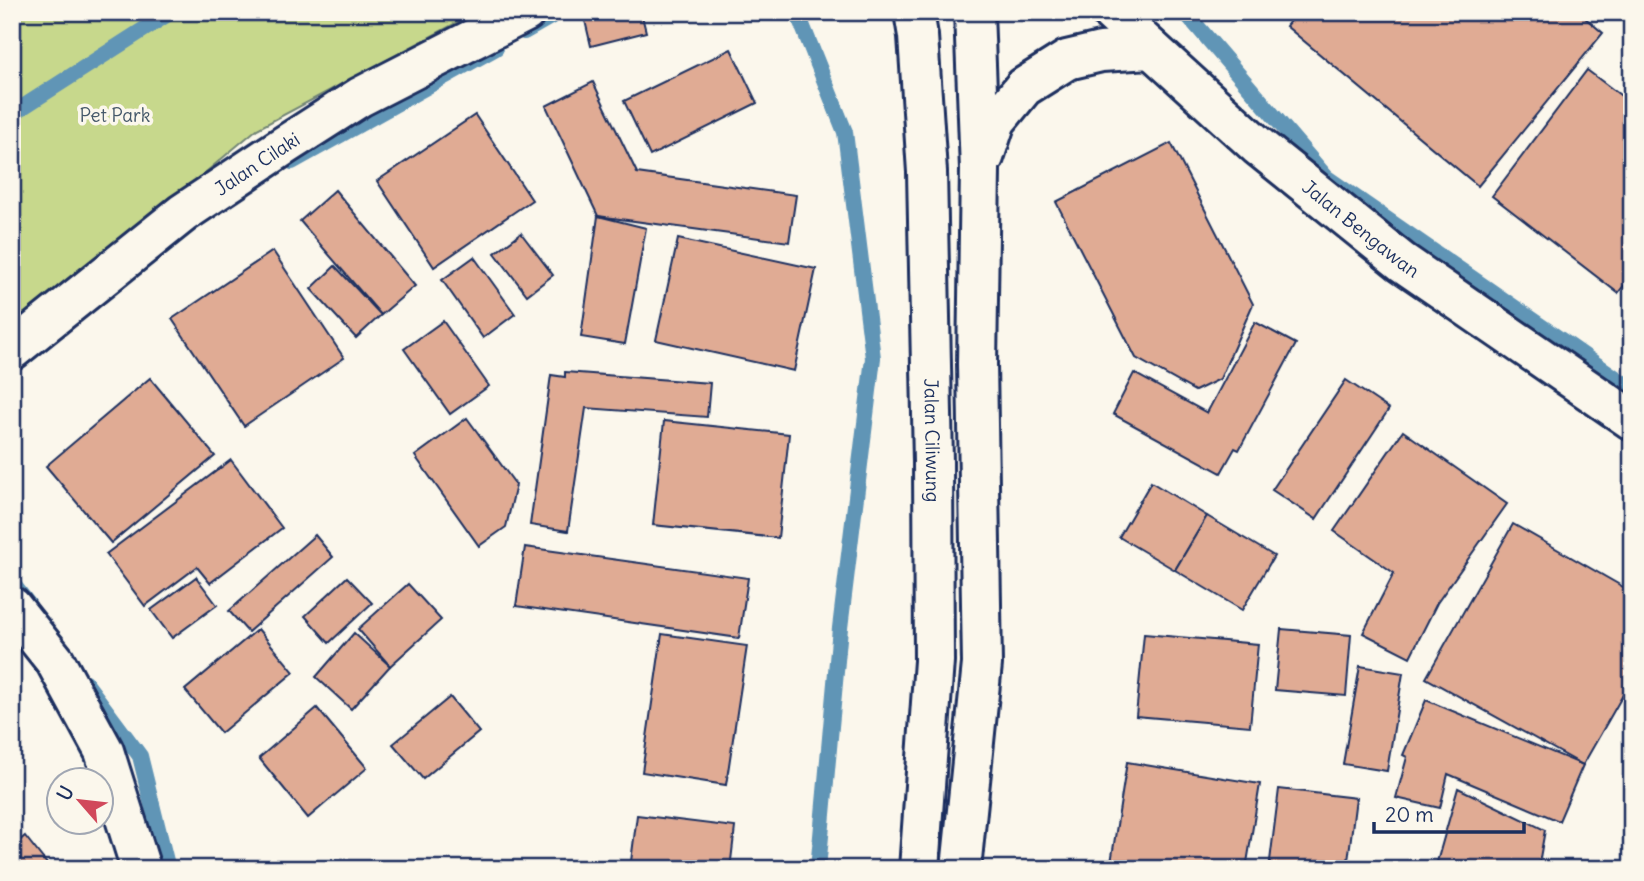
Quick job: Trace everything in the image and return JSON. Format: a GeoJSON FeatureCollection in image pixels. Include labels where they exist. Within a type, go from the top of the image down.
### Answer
{"type":"FeatureCollection","features":[{"type":"Feature","properties":{"kind":"street","name":"Jalan Cilaki"},"geometry":{"type":"LineString","coordinates":[[12,350],[183,213],[285,145],[360,97],[526,12]]}},
{"type":"Feature","properties":{"kind":"street","name":"Jalan Ciliwung"},"geometry":{"type":"LineString","coordinates":[[914,12],[927,172],[933,463],[934,661],[919,869]]}},
{"type":"Feature","properties":{"kind":"street"},"geometry":{"type":"LineString","coordinates":[[961,869],[982,664],[977,364],[980,170],[974,12]]}},
{"type":"Feature","properties":{"kind":"street","name":"Jalan Bengawan"},"geometry":{"type":"LineString","coordinates":[[1111,12],[1258,146],[1402,262],[1632,420]]}},
{"type":"Feature","properties":{"kind":"street"},"geometry":{"type":"LineString","coordinates":[[980,170],[996,121],[1024,87],[1067,60],[1101,52],[1152,49]]}},
{"type":"Feature","properties":{"kind":"street"},"geometry":{"type":"LineString","coordinates":[[12,607],[55,661],[104,751],[141,869]]}},
{"type":"Feature","properties":{"kind":"street"},"geometry":{"type":"LineString","coordinates":[[934,661],[982,664]]}},
{"type":"Feature","properties":{"kind":"green space","name":"Pet Park"},"geometry":{"type":"Polygon","coordinates":[[[12,12],[477,12],[257,129],[12,335],[12,12]]]}},
{"type":"Feature","properties":{"kind":"building"},"geometry":{"type":"Polygon","coordinates":[[[583,12],[641,12],[646,32],[591,46],[583,12]]]}},
{"type":"Feature","properties":{"kind":"building"},"geometry":{"type":"Polygon","coordinates":[[[1297,12],[1578,12],[1603,33],[1478,186],[1286,26],[1297,12]]]}},
{"type":"Feature","properties":{"kind":"building"},"geometry":{"type":"Polygon","coordinates":[[[731,49],[757,103],[650,156],[624,101],[731,49]]]}},
{"type":"Feature","properties":{"kind":"building"},"geometry":{"type":"Polygon","coordinates":[[[1587,70],[1632,104],[1632,276],[1618,293],[1492,196],[1587,70]]]}},
{"type":"Feature","properties":{"kind":"building"},"geometry":{"type":"Polygon","coordinates":[[[593,82],[637,173],[796,195],[789,242],[598,216],[546,106],[593,82]]]}},
{"type":"Feature","properties":{"kind":"building"},"geometry":{"type":"Polygon","coordinates":[[[475,115],[532,200],[434,267],[377,181],[475,115]]]}},
{"type":"Feature","properties":{"kind":"building"},"geometry":{"type":"Polygon","coordinates":[[[1171,143],[1253,304],[1220,379],[1195,391],[1136,358],[1056,202],[1171,143]]]}},
{"type":"Feature","properties":{"kind":"building"},"geometry":{"type":"Polygon","coordinates":[[[335,190],[415,286],[381,315],[300,221],[335,190]]]}},
{"type":"Feature","properties":{"kind":"building"},"geometry":{"type":"Polygon","coordinates":[[[598,216],[646,228],[625,344],[581,337],[598,216]]]}},
{"type":"Feature","properties":{"kind":"building"},"geometry":{"type":"Polygon","coordinates":[[[521,233],[553,275],[527,295],[495,253],[521,233]]]}},
{"type":"Feature","properties":{"kind":"building"},"geometry":{"type":"Polygon","coordinates":[[[678,239],[816,269],[794,371],[656,340],[678,239]]]}},
{"type":"Feature","properties":{"kind":"building"},"geometry":{"type":"Polygon","coordinates":[[[273,251],[344,358],[244,426],[172,319],[273,251]]]}},
{"type":"Feature","properties":{"kind":"building"},"geometry":{"type":"Polygon","coordinates":[[[474,257],[515,314],[483,338],[442,280],[474,257]]]}},
{"type":"Feature","properties":{"kind":"building"},"geometry":{"type":"Polygon","coordinates":[[[335,266],[381,315],[356,338],[311,289],[335,266]]]}},
{"type":"Feature","properties":{"kind":"building"},"geometry":{"type":"Polygon","coordinates":[[[443,321],[489,386],[450,414],[404,349],[443,321]]]}},
{"type":"Feature","properties":{"kind":"building"},"geometry":{"type":"Polygon","coordinates":[[[1255,322],[1296,344],[1239,450],[1235,448],[1221,473],[1113,414],[1134,373],[1207,413],[1255,322]]]}},
{"type":"Feature","properties":{"kind":"building"},"geometry":{"type":"Polygon","coordinates":[[[565,372],[710,383],[707,417],[586,408],[568,531],[530,525],[551,375],[565,377],[565,372]]]}},
{"type":"Feature","properties":{"kind":"building"},"geometry":{"type":"Polygon","coordinates":[[[150,378],[215,456],[111,543],[46,466],[150,378]]]}},
{"type":"Feature","properties":{"kind":"building"},"geometry":{"type":"Polygon","coordinates":[[[1346,380],[1389,409],[1316,519],[1272,490],[1346,380]]]}},
{"type":"Feature","properties":{"kind":"building"},"geometry":{"type":"Polygon","coordinates":[[[467,418],[516,485],[506,527],[479,546],[415,456],[467,418]]]}},
{"type":"Feature","properties":{"kind":"building"},"geometry":{"type":"Polygon","coordinates":[[[664,421],[789,434],[778,538],[653,525],[664,421]]]}},
{"type":"Feature","properties":{"kind":"building"},"geometry":{"type":"Polygon","coordinates":[[[1403,431],[1507,504],[1437,603],[1410,657],[1363,633],[1394,573],[1334,531],[1403,431]]]}},
{"type":"Feature","properties":{"kind":"building"},"geometry":{"type":"Polygon","coordinates":[[[231,460],[282,528],[210,583],[197,567],[145,606],[106,554],[231,460]]]}},
{"type":"Feature","properties":{"kind":"building"},"geometry":{"type":"Polygon","coordinates":[[[1151,482],[1207,516],[1175,570],[1119,537],[1151,482]]]}},
{"type":"Feature","properties":{"kind":"building"},"geometry":{"type":"Polygon","coordinates":[[[1207,516],[1274,556],[1242,610],[1175,570],[1207,516]]]}},
{"type":"Feature","properties":{"kind":"building"},"geometry":{"type":"Polygon","coordinates":[[[1513,524],[1632,592],[1632,679],[1583,765],[1426,678],[1513,524]]]}},
{"type":"Feature","properties":{"kind":"building"},"geometry":{"type":"Polygon","coordinates":[[[315,535],[333,557],[248,632],[229,611],[315,535]]]}},
{"type":"Feature","properties":{"kind":"building"},"geometry":{"type":"Polygon","coordinates":[[[525,547],[748,578],[739,638],[516,606],[525,547]]]}},
{"type":"Feature","properties":{"kind":"building"},"geometry":{"type":"Polygon","coordinates":[[[196,577],[217,605],[172,638],[151,610],[196,577]]]}},
{"type":"Feature","properties":{"kind":"building"},"geometry":{"type":"Polygon","coordinates":[[[347,577],[372,603],[329,643],[305,616],[347,577]]]}},
{"type":"Feature","properties":{"kind":"building"},"geometry":{"type":"Polygon","coordinates":[[[408,584],[441,620],[390,666],[358,629],[408,584]]]}},
{"type":"Feature","properties":{"kind":"building"},"geometry":{"type":"Polygon","coordinates":[[[258,629],[294,672],[221,733],[185,690],[258,629]]]}},
{"type":"Feature","properties":{"kind":"building"},"geometry":{"type":"Polygon","coordinates":[[[1281,629],[1351,635],[1346,696],[1275,690],[1281,629]]]}},
{"type":"Feature","properties":{"kind":"building"},"geometry":{"type":"Polygon","coordinates":[[[354,633],[390,666],[351,709],[316,677],[354,633]]]}},
{"type":"Feature","properties":{"kind":"building"},"geometry":{"type":"Polygon","coordinates":[[[662,634],[747,646],[726,785],[642,772],[662,634]]]}},
{"type":"Feature","properties":{"kind":"building"},"geometry":{"type":"Polygon","coordinates":[[[1144,634],[1258,644],[1250,726],[1136,716],[1144,634]]]}},
{"type":"Feature","properties":{"kind":"building"},"geometry":{"type":"Polygon","coordinates":[[[1360,666],[1403,673],[1387,771],[1343,764],[1360,666]]]}},
{"type":"Feature","properties":{"kind":"building"},"geometry":{"type":"Polygon","coordinates":[[[450,697],[479,732],[423,779],[393,744],[450,697]]]}},
{"type":"Feature","properties":{"kind":"building"},"geometry":{"type":"Polygon","coordinates":[[[1426,700],[1583,765],[1559,821],[1448,774],[1440,808],[1396,798],[1407,757],[1403,755],[1426,700]]]}},
{"type":"Feature","properties":{"kind":"building"},"geometry":{"type":"Polygon","coordinates":[[[317,708],[367,768],[308,818],[259,758],[317,708]]]}},
{"type":"Feature","properties":{"kind":"building"},"geometry":{"type":"Polygon","coordinates":[[[1127,762],[1260,784],[1246,869],[1110,869],[1127,762]]]}},
{"type":"Feature","properties":{"kind":"building"},"geometry":{"type":"Polygon","coordinates":[[[1458,788],[1545,830],[1538,869],[1435,869],[1458,788]]]}},
{"type":"Feature","properties":{"kind":"building"},"geometry":{"type":"Polygon","coordinates":[[[1279,789],[1356,798],[1347,869],[1269,869],[1279,789]]]}},
{"type":"Feature","properties":{"kind":"building"},"geometry":{"type":"Polygon","coordinates":[[[637,815],[735,827],[730,869],[630,869],[637,815]]]}},
{"type":"Feature","properties":{"kind":"building"},"geometry":{"type":"Polygon","coordinates":[[[25,836],[51,869],[12,869],[12,847],[25,836]]]}},
{"type":"Feature","properties":{"kind":"waterway"},"geometry":{"type":"LineString","coordinates":[[12,114],[171,12]]}},
{"type":"Feature","properties":{"kind":"waterway"},"geometry":{"type":"LineString","coordinates":[[524,32],[559,12]]}},
{"type":"Feature","properties":{"kind":"waterway"},"geometry":{"type":"LineString","coordinates":[[797,12],[845,132],[873,358],[840,628],[818,869]]}},
{"type":"Feature","properties":{"kind":"waterway"},"geometry":{"type":"LineString","coordinates":[[1185,12],[1326,177],[1632,389]]}},
{"type":"Feature","properties":{"kind":"waterway"},"geometry":{"type":"LineString","coordinates":[[292,162],[496,48]]}},
{"type":"Feature","properties":{"kind":"waterway"},"geometry":{"type":"LineString","coordinates":[[12,583],[29,605]]}},
{"type":"Feature","properties":{"kind":"waterway"},"geometry":{"type":"LineString","coordinates":[[85,682],[140,756],[168,869]]}}]}
